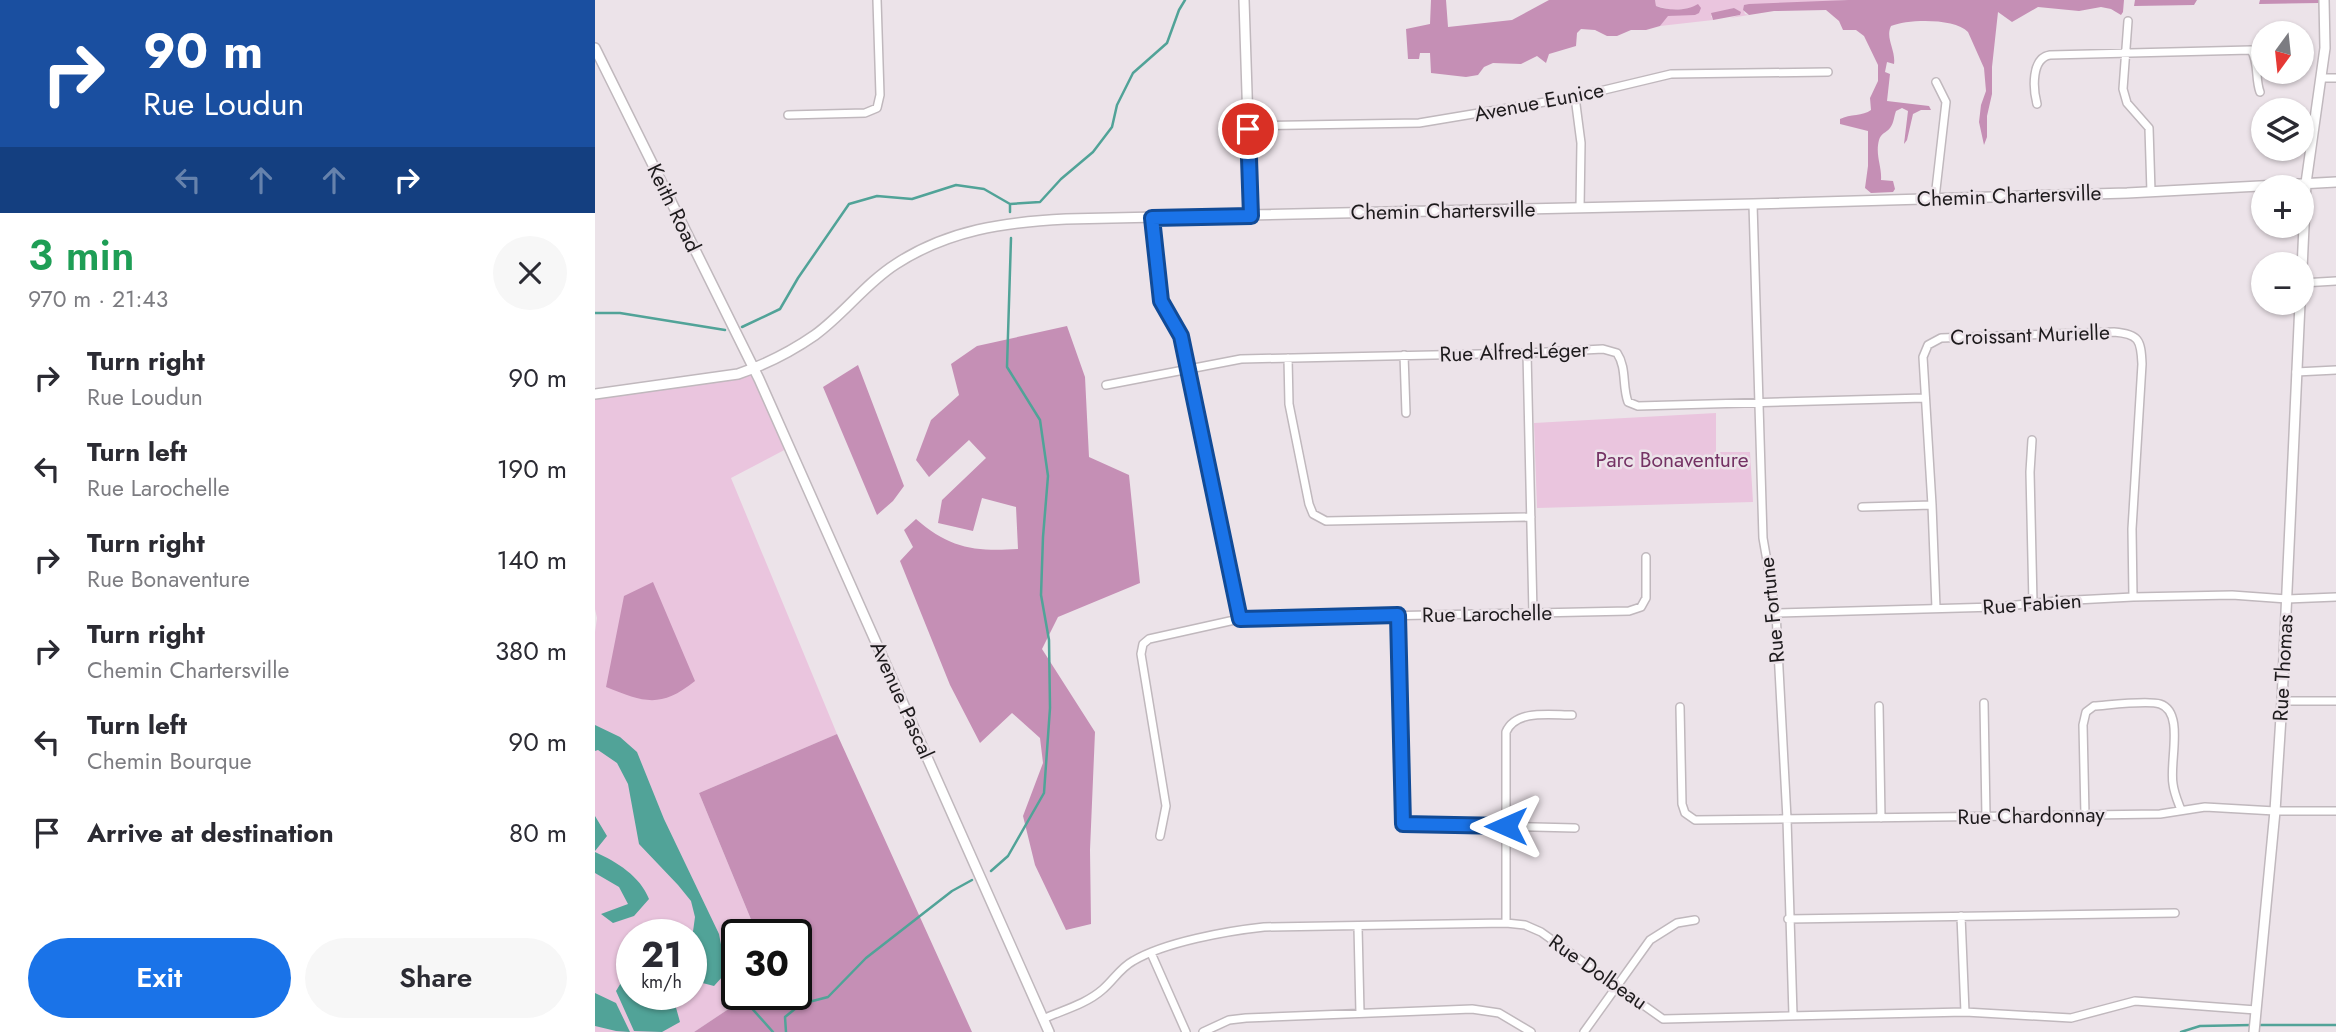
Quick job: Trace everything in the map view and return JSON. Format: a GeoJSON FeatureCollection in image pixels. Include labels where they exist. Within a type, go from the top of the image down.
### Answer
{"type":"FeatureCollection","features":[{"type":"Feature","properties":{"kind":"street"},"geometry":{"type":"LineString","coordinates":[[788,115],[865,113],[877,108],[880,95],[877,0],[884,0]]}},
{"type":"Feature","properties":{"kind":"street"},"geometry":{"type":"LineString","coordinates":[[1244,0],[1251,216]]}},
{"type":"Feature","properties":{"kind":"street"},"geometry":{"type":"LineString","coordinates":[[2307,175],[2325,48],[2324,0]]}},
{"type":"Feature","properties":{"kind":"street"},"geometry":{"type":"LineString","coordinates":[[2129,21],[2124,97],[2149,128],[2151,192]]}},
{"type":"Feature","properties":{"kind":"street","name":"Keith Road"},"geometry":{"type":"LineString","coordinates":[[595,48],[754,368]]}},
{"type":"Feature","properties":{"kind":"street"},"geometry":{"type":"LineString","coordinates":[[2037,104],[2034,93],[2037,62],[2042,56],[2251,50],[2255,56],[2255,80],[2260,92]]}},
{"type":"Feature","properties":{"kind":"street","name":"Avenue Eunice"},"geometry":{"type":"LineString","coordinates":[[1248,126],[1419,123],[1575,97],[1671,75],[1829,72]]}},
{"type":"Feature","properties":{"kind":"street"},"geometry":{"type":"LineString","coordinates":[[2321,78],[2336,78]]}},
{"type":"Feature","properties":{"kind":"street"},"geometry":{"type":"LineString","coordinates":[[1935,198],[1946,102],[1936,82]]}},
{"type":"Feature","properties":{"kind":"street"},"geometry":{"type":"LineString","coordinates":[[1575,97],[1581,143],[1580,208]]}},
{"type":"Feature","properties":{"kind":"street","name":"Chemin Chartersville"},"geometry":{"type":"LineString","coordinates":[[2314,183],[2336,182]]}},
{"type":"Feature","properties":{"kind":"street","name":"Chemin Chartersville"},"geometry":{"type":"LineString","coordinates":[[595,394],[738,374],[754,368],[814,335],[895,264],[947,238],[977,228],[1016,222],[1753,204],[2151,192],[2251,186]]}},
{"type":"Feature","properties":{"kind":"street","name":"Rue Fortune"},"geometry":{"type":"LineString","coordinates":[[1753,204],[1763,538],[1776,613],[1787,819],[1793,1015]]}},
{"type":"Feature","properties":{"kind":"street"},"geometry":{"type":"LineString","coordinates":[[1152,218],[1161,301],[1181,336],[1240,619]]}},
{"type":"Feature","properties":{"kind":"street"},"geometry":{"type":"LineString","coordinates":[[2314,282],[2336,281]]}},
{"type":"Feature","properties":{"kind":"street","name":"Rue Thomas"},"geometry":{"type":"LineString","coordinates":[[2254,1032],[2275,811],[2282,701],[2299,315]]}},
{"type":"Feature","properties":{"kind":"street","name":"Croissant Murielle"},"geometry":{"type":"LineString","coordinates":[[1936,608],[1923,357],[1928,345],[1935,340],[2114,332],[2137,337],[2141,347],[2142,364],[2132,529],[2133,597]]}},
{"type":"Feature","properties":{"kind":"street","name":"Rue Alfred-Léger"},"geometry":{"type":"LineString","coordinates":[[1106,385],[1230,360],[1603,349],[1617,353],[1623,362],[1624,391],[1628,402],[1638,406],[1924,398]]}},
{"type":"Feature","properties":{"kind":"street"},"geometry":{"type":"LineString","coordinates":[[1527,353],[1533,613]]}},
{"type":"Feature","properties":{"kind":"street"},"geometry":{"type":"LineString","coordinates":[[1404,355],[1406,413]]}},
{"type":"Feature","properties":{"kind":"street"},"geometry":{"type":"LineString","coordinates":[[1288,358],[1289,404],[1309,505],[1317,517],[1326,521],[1531,517]]}},
{"type":"Feature","properties":{"kind":"street","name":"Avenue Pascal"},"geometry":{"type":"LineString","coordinates":[[754,368],[1049,1032]]}},
{"type":"Feature","properties":{"kind":"street"},"geometry":{"type":"LineString","coordinates":[[2296,372],[2336,370]]}},
{"type":"Feature","properties":{"kind":"street"},"geometry":{"type":"LineString","coordinates":[[2032,440],[2030,472],[2033,603]]}},
{"type":"Feature","properties":{"kind":"street"},"geometry":{"type":"LineString","coordinates":[[1862,506],[1932,505]]}},
{"type":"Feature","properties":{"kind":"street","name":"Rue Larochelle"},"geometry":{"type":"LineString","coordinates":[[1160,836],[1166,807],[1142,662],[1142,646],[1146,641],[1240,619],[1629,611],[1641,607],[1646,598],[1646,557]]}},
{"type":"Feature","properties":{"kind":"street","name":"Rue Fabien"},"geometry":{"type":"LineString","coordinates":[[1776,613],[1996,607],[2133,597],[2336,597]]}},
{"type":"Feature","properties":{"kind":"street"},"geometry":{"type":"LineString","coordinates":[[1398,615],[1403,824],[1575,828]]}},
{"type":"Feature","properties":{"kind":"street"},"geometry":{"type":"LineString","coordinates":[[2282,701],[2336,701]]}},
{"type":"Feature","properties":{"kind":"street"},"geometry":{"type":"LineString","coordinates":[[1984,703],[1986,816]]}},
{"type":"Feature","properties":{"kind":"street"},"geometry":{"type":"LineString","coordinates":[[2085,814],[2083,725],[2086,712],[2094,706],[2145,703],[2158,703],[2169,709],[2175,722],[2173,784],[2181,810]]}},
{"type":"Feature","properties":{"kind":"street"},"geometry":{"type":"LineString","coordinates":[[1879,706],[1881,818]]}},
{"type":"Feature","properties":{"kind":"street","name":"Rue Chardonnay"},"geometry":{"type":"LineString","coordinates":[[1680,707],[1682,804],[1687,815],[1699,820],[2160,814],[2204,807],[2336,811]]}},
{"type":"Feature","properties":{"kind":"street"},"geometry":{"type":"LineString","coordinates":[[1506,923],[1506,738],[1509,726],[1523,717],[1572,715]]}},
{"type":"Feature","properties":{"kind":"street"},"geometry":{"type":"LineString","coordinates":[[1788,919],[2175,913]]}},
{"type":"Feature","properties":{"kind":"street"},"geometry":{"type":"LineString","coordinates":[[1961,916],[1965,1012]]}},
{"type":"Feature","properties":{"kind":"street"},"geometry":{"type":"LineString","coordinates":[[1584,1032],[1650,940],[1677,923],[1695,920]]}},
{"type":"Feature","properties":{"kind":"street","name":"Rue Dolbeau"},"geometry":{"type":"LineString","coordinates":[[1043,1019],[1085,1001],[1101,991],[1133,961],[1151,953],[1170,946],[1250,928],[1506,923],[1525,925],[1541,932],[1663,1019],[1965,1012],[2071,1018],[2135,1001],[2256,1010]]}},
{"type":"Feature","properties":{"kind":"street"},"geometry":{"type":"LineString","coordinates":[[1358,927],[1360,1013]]}},
{"type":"Feature","properties":{"kind":"street"},"geometry":{"type":"LineString","coordinates":[[1151,953],[1186,1032]]}},
{"type":"Feature","properties":{"kind":"street"},"geometry":{"type":"LineString","coordinates":[[1203,1032],[1229,1020],[1246,1018],[1485,1010],[1511,1018],[1531,1032]]}},
{"type":"Feature","properties":{"kind":"green space"},"geometry":{"type":"Polygon","coordinates":[[[1655,0],[1848,0],[1743,9],[1745,14],[1749,15],[1730,18],[1740,15],[1734,8],[1711,16],[1713,20],[1660,26],[1666,16],[1687,14],[1692,8],[1672,10],[1656,6],[1655,0]]]}},
{"type":"Feature","properties":{"kind":"green space"},"geometry":{"type":"Polygon","coordinates":[[[754,368],[790,447],[731,478],[837,734],[699,793],[751,919],[721,919],[721,1010],[727,1010],[694,1032],[595,1032],[595,394],[754,368]]]}},
{"type":"Feature","properties":{"kind":"green space","name":"Parc Bonaventure"},"geometry":{"type":"Polygon","coordinates":[[[1716,413],[1716,452],[1750,452],[1753,502],[1537,508],[1534,423],[1716,413]]]}},
{"type":"Feature","properties":{"kind":"shaded area"},"geometry":{"type":"Polygon","coordinates":[[[1431,0],[1446,0],[1448,27],[1512,20],[1549,0],[1655,0],[1656,6],[1666,9],[1683,9],[1698,4],[1701,8],[1695,15],[1668,16],[1660,26],[1631,30],[1617,36],[1581,29],[1577,33],[1576,46],[1549,54],[1546,63],[1537,56],[1521,64],[1493,63],[1484,67],[1478,75],[1466,77],[1431,73],[1430,53],[1420,53],[1419,59],[1408,59],[1406,29],[1430,24],[1431,0]]]}},
{"type":"Feature","properties":{"kind":"shaded area"},"geometry":{"type":"Polygon","coordinates":[[[1848,0],[2124,0],[2121,15],[2101,7],[2079,11],[2038,7],[2012,22],[1998,12],[1992,94],[1984,145],[1979,122],[1986,91],[1984,68],[1968,32],[1953,24],[1931,21],[1891,26],[1889,35],[1894,64],[1887,62],[1885,72],[1890,74],[1887,101],[1929,106],[1931,110],[1921,110],[1913,114],[1904,144],[1908,111],[1902,108],[1896,111],[1891,126],[1882,134],[1878,145],[1881,180],[1893,181],[1895,189],[1893,192],[1871,193],[1865,188],[1868,131],[1840,124],[1840,119],[1871,110],[1870,98],[1878,81],[1878,65],[1864,36],[1856,30],[1843,30],[1839,21],[1826,10],[1774,11],[1749,15],[1743,10],[1744,5],[1749,4],[1848,0]]]}},
{"type":"Feature","properties":{"kind":"shaded area"},"geometry":{"type":"Polygon","coordinates":[[[2135,0],[2197,0],[2194,5],[2134,6],[2135,0]]]}},
{"type":"Feature","properties":{"kind":"shaded area"},"geometry":{"type":"Polygon","coordinates":[[[2260,0],[2318,0],[2319,3],[2259,4],[2260,0]]]}},
{"type":"Feature","properties":{"kind":"shaded area"},"geometry":{"type":"Polygon","coordinates":[[[1734,8],[1741,12],[1740,15],[1713,20],[1711,13],[1734,8]]]}},
{"type":"Feature","properties":{"kind":"shaded area"},"geometry":{"type":"Polygon","coordinates":[[[1067,326],[1085,377],[1089,457],[1129,475],[1140,583],[1058,617],[1042,649],[1095,732],[1090,850],[1091,924],[1066,930],[1035,865],[1023,816],[1043,763],[1040,738],[1012,713],[980,743],[950,685],[900,561],[913,547],[904,530],[916,519],[940,536],[963,546],[989,550],[1018,549],[1016,507],[982,498],[973,531],[938,523],[942,500],[986,458],[969,440],[929,477],[916,460],[931,420],[959,395],[951,364],[977,346],[1067,326]]]}},
{"type":"Feature","properties":{"kind":"shaded area"},"geometry":{"type":"Polygon","coordinates":[[[858,365],[904,486],[893,501],[877,515],[823,387],[858,365]]]}},
{"type":"Feature","properties":{"kind":"shaded area"},"geometry":{"type":"Polygon","coordinates":[[[653,582],[695,681],[672,696],[652,700],[606,687],[624,596],[653,582]]]}},
{"type":"Feature","properties":{"kind":"shaded area"},"geometry":{"type":"Polygon","coordinates":[[[595,725],[620,737],[637,752],[664,819],[719,934],[721,978],[714,986],[707,984],[707,919],[695,919],[691,901],[639,844],[628,784],[617,763],[598,750],[595,751],[595,725]]]}},
{"type":"Feature","properties":{"kind":"shaded area"},"geometry":{"type":"Polygon","coordinates":[[[837,734],[972,1032],[694,1032],[727,1010],[812,1010],[812,919],[751,919],[699,793],[837,734]]]}},
{"type":"Feature","properties":{"kind":"shaded area"},"geometry":{"type":"Polygon","coordinates":[[[595,816],[607,836],[595,851],[595,816]]]}},
{"type":"Feature","properties":{"kind":"shaded area"},"geometry":{"type":"Polygon","coordinates":[[[595,852],[627,871],[640,883],[649,899],[634,916],[616,919],[613,923],[601,914],[628,904],[619,887],[595,873],[595,852]]]}},
{"type":"Feature","properties":{"kind":"shaded area"},"geometry":{"type":"Polygon","coordinates":[[[595,993],[616,1003],[616,1010],[619,1010],[630,1032],[616,1031],[595,1026],[595,993]]]}},
{"type":"Feature","properties":{"kind":"shaded area"},"geometry":{"type":"Polygon","coordinates":[[[625,1010],[677,1010],[680,1022],[662,1032],[634,1031],[625,1010]]]}},
{"type":"Feature","properties":{"kind":"waterway"},"geometry":{"type":"LineString","coordinates":[[742,327],[780,309],[849,204],[877,196],[912,199],[956,185],[984,189],[1010,204],[1040,202],[1061,179],[1093,152],[1112,127],[1117,105],[1133,73],[1167,43],[1185,0]]}},
{"type":"Feature","properties":{"kind":"waterway"},"geometry":{"type":"LineString","coordinates":[[1010,204],[1010,212]]}},
{"type":"Feature","properties":{"kind":"waterway"},"geometry":{"type":"LineString","coordinates":[[991,871],[1008,856],[1044,793],[1050,708],[1049,640],[1041,595],[1048,476],[1040,420],[1007,367],[1011,238]]}},
{"type":"Feature","properties":{"kind":"waterway"},"geometry":{"type":"LineString","coordinates":[[595,313],[620,313],[725,330]]}},
{"type":"Feature","properties":{"kind":"waterway"},"geometry":{"type":"LineString","coordinates":[[786,1032],[785,1017],[801,1004],[828,997],[866,958],[952,891],[972,880]]}},
{"type":"Feature","properties":{"kind":"waterway"},"geometry":{"type":"LineString","coordinates":[[753,1010],[773,1032]]}},
{"type":"Feature","properties":{"kind":"waterway"},"geometry":{"type":"LineString","coordinates":[[2181,1032],[2200,1026],[2252,1025]]}},
{"type":"Feature","properties":{"kind":"waterway"},"geometry":{"type":"LineString","coordinates":[[2259,1025],[2336,1025]]}},
{"type":"Feature","properties":{"kind":"route"},"geometry":{"type":"LineString","coordinates":[[1248,129],[1251,216],[1152,218],[1161,301],[1181,336],[1240,619],[1398,615],[1403,824],[1506,826]]}}]}
